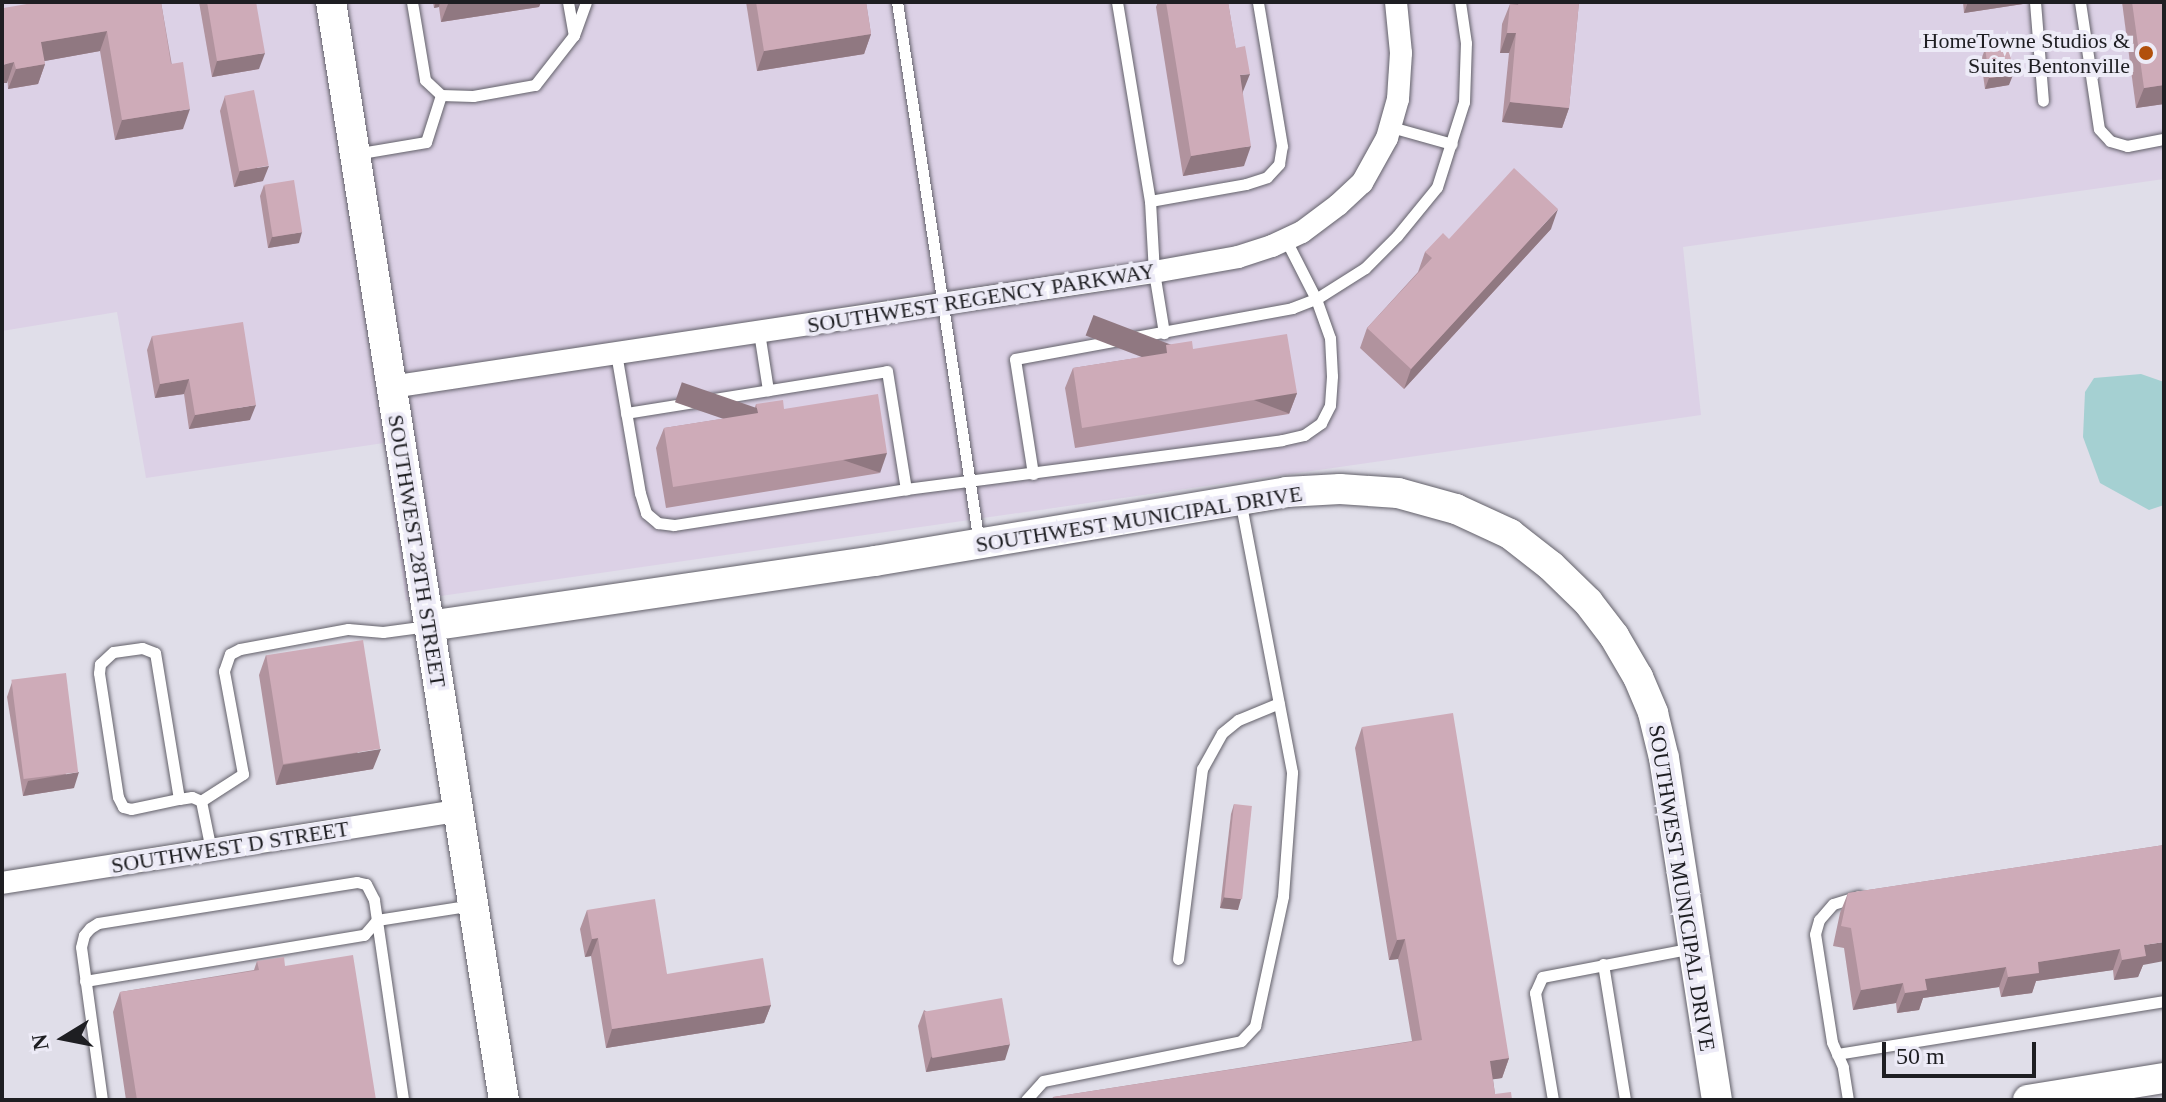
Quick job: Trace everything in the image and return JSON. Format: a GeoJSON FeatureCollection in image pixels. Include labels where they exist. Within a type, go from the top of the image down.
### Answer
{"type":"FeatureCollection","features":[{"type":"Feature","properties":{"kind":"street","name":"SOUTHWEST 28TH STREET"},"geometry":{"type":"LineString","coordinates":[[331,2],[504,1100]]}},
{"type":"Feature","properties":{"kind":"street","name":"SOUTHWEST REGENCY PARKWAY"},"geometry":{"type":"LineString","coordinates":[[391,387],[1154,272],[1238,257],[1286,240],[1328,215],[1362,183],[1391,127],[1398,99],[1401,53],[1396,2]]}},
{"type":"Feature","properties":{"kind":"street","name":"SOUTHWEST MUNICIPAL DRIVE"},"geometry":{"type":"LineString","coordinates":[[429,626],[979,544],[1286,492],[1340,489],[1398,493],[1456,509],[1510,534],[1570,584],[1614,636],[1653,713],[1664,758],[1717,1100]]}},
{"type":"Feature","properties":{"kind":"street","name":"SOUTHWEST D STREET"},"geometry":{"type":"LineString","coordinates":[[2,883],[457,811]]}},
{"type":"Feature","properties":{"kind":"street"},"geometry":{"type":"LineString","coordinates":[[2028,1100],[2164,1078]]}},
{"type":"Feature","properties":{"kind":"lane"},"geometry":{"type":"LineString","coordinates":[[412,2],[425,80],[441,95],[473,96],[535,85],[574,35],[586,2]]}},
{"type":"Feature","properties":{"kind":"lane"},"geometry":{"type":"LineString","coordinates":[[568,2],[574,35]]}},
{"type":"Feature","properties":{"kind":"lane"},"geometry":{"type":"LineString","coordinates":[[897,2],[979,544]]}},
{"type":"Feature","properties":{"kind":"lane"},"geometry":{"type":"LineString","coordinates":[[1117,2],[1150,201],[1154,272],[1164,333]]}},
{"type":"Feature","properties":{"kind":"lane"},"geometry":{"type":"LineString","coordinates":[[1150,201],[1246,184],[1267,177],[1279,164],[1282,146],[1258,2]]}},
{"type":"Feature","properties":{"kind":"lane"},"geometry":{"type":"LineString","coordinates":[[1033,474],[1015,359],[1259,316],[1316,299],[1365,268],[1397,236],[1437,187],[1464,102],[1466,43],[1460,2]]}},
{"type":"Feature","properties":{"kind":"lane"},"geometry":{"type":"LineString","coordinates":[[2035,2],[2043,101]]}},
{"type":"Feature","properties":{"kind":"lane"},"geometry":{"type":"LineString","coordinates":[[2080,2],[2099,129],[2110,141],[2127,146],[2164,139]]}},
{"type":"Feature","properties":{"kind":"lane"},"geometry":{"type":"LineString","coordinates":[[355,154],[426,142],[441,95]]}},
{"type":"Feature","properties":{"kind":"lane"},"geometry":{"type":"LineString","coordinates":[[1391,127],[1452,144]]}},
{"type":"Feature","properties":{"kind":"lane"},"geometry":{"type":"LineString","coordinates":[[616,353],[646,513],[658,523],[674,525],[906,489],[1304,435],[1321,423],[1330,405],[1330,338],[1316,299],[1286,240]]}},
{"type":"Feature","properties":{"kind":"lane"},"geometry":{"type":"LineString","coordinates":[[759,332],[768,390]]}},
{"type":"Feature","properties":{"kind":"lane"},"geometry":{"type":"LineString","coordinates":[[626,413],[887,371],[906,489]]}},
{"type":"Feature","properties":{"kind":"lane"},"geometry":{"type":"LineString","coordinates":[[1026,1100],[1043,1081],[1241,1041],[1255,1026],[1283,896],[1292,772],[1240,500]]}},
{"type":"Feature","properties":{"kind":"lane"},"geometry":{"type":"LineString","coordinates":[[201,801],[243,774],[224,671],[230,654],[240,649],[348,629],[383,632],[429,626]]}},
{"type":"Feature","properties":{"kind":"lane"},"geometry":{"type":"LineString","coordinates":[[179,799],[155,653],[142,648],[113,652],[100,664],[99,673],[118,797],[123,807],[131,809],[192,797],[201,801]]}},
{"type":"Feature","properties":{"kind":"lane"},"geometry":{"type":"LineString","coordinates":[[1178,959],[1202,769],[1212,746],[1238,720],[1279,703]]}},
{"type":"Feature","properties":{"kind":"lane"},"geometry":{"type":"LineString","coordinates":[[201,801],[211,850]]}},
{"type":"Feature","properties":{"kind":"lane"},"geometry":{"type":"LineString","coordinates":[[102,1100],[81,947],[84,935],[90,928],[98,923],[357,882],[366,884],[374,900],[403,1100]]}},
{"type":"Feature","properties":{"kind":"lane"},"geometry":{"type":"LineString","coordinates":[[1848,1100],[1832,1042],[1815,934],[1819,920],[1833,904],[1844,898],[1874,894]]}},
{"type":"Feature","properties":{"kind":"lane"},"geometry":{"type":"LineString","coordinates":[[85,981],[364,935],[377,920],[473,905]]}},
{"type":"Feature","properties":{"kind":"lane"},"geometry":{"type":"LineString","coordinates":[[1553,1100],[1536,984],[1551,974],[1694,948]]}},
{"type":"Feature","properties":{"kind":"lane"},"geometry":{"type":"LineString","coordinates":[[1603,964],[1625,1100]]}},
{"type":"Feature","properties":{"kind":"lane"},"geometry":{"type":"LineString","coordinates":[[1837,1054],[2164,1001]]}},
{"type":"Feature","properties":{"kind":"shaded area"},"geometry":{"type":"Polygon","coordinates":[[[2,2],[2164,2],[2164,179],[1683,247],[1701,415],[406,601],[384,443],[146,478],[117,312],[2,331],[2,2]]]}},
{"type":"Feature","properties":{"kind":"shaded area"},"geometry":{"type":"Polygon","coordinates":[[[2141,374],[2164,382],[2164,505],[2149,510],[2100,483],[2083,437],[2085,392],[2094,378],[2141,374]]]}},
{"type":"Feature","properties":{"kind":"building"},"geometry":{"type":"Polygon","coordinates":[[[2,2],[4,8],[38,2],[161,2],[171,64],[183,62],[190,109],[122,120],[107,31],[41,42],[45,64],[16,69],[14,62],[2,65],[2,2]]]}},
{"type":"Feature","properties":{"kind":"building"},"geometry":{"type":"Polygon","coordinates":[[[207,2],[256,2],[265,53],[217,61],[207,2]]]}},
{"type":"Feature","properties":{"kind":"building"},"geometry":{"type":"Polygon","coordinates":[[[756,2],[866,2],[871,34],[764,51],[756,2]]]}},
{"type":"Feature","properties":{"kind":"building"},"geometry":{"type":"Polygon","coordinates":[[[1166,2],[1228,2],[1236,48],[1245,46],[1250,74],[1240,75],[1251,146],[1191,156],[1166,2]]]}},
{"type":"Feature","properties":{"kind":"building"},"geometry":{"type":"Polygon","coordinates":[[[1519,2],[1579,2],[1569,108],[1510,102],[1516,33],[1507,33],[1510,4],[1518,5],[1519,2]]]}},
{"type":"Feature","properties":{"kind":"building","name":"HomeTowne Studios & Suites Bentonville"},"geometry":{"type":"Polygon","coordinates":[[[2132,2],[2164,2],[2164,85],[2144,88],[2132,2]]]}},
{"type":"Feature","properties":{"kind":"building"},"geometry":{"type":"Polygon","coordinates":[[[2009,46],[2013,75],[1989,78],[1985,49],[2009,46]]]}},
{"type":"Feature","properties":{"kind":"building"},"geometry":{"type":"Polygon","coordinates":[[[254,90],[269,166],[239,171],[225,96],[254,90]]]}},
{"type":"Feature","properties":{"kind":"building"},"geometry":{"type":"Polygon","coordinates":[[[1514,168],[1558,209],[1411,369],[1367,328],[1432,258],[1425,252],[1443,233],[1449,239],[1514,168]]]}},
{"type":"Feature","properties":{"kind":"building"},"geometry":{"type":"Polygon","coordinates":[[[294,180],[302,232],[273,237],[264,185],[294,180]]]}},
{"type":"Feature","properties":{"kind":"building"},"geometry":{"type":"Polygon","coordinates":[[[243,322],[256,405],[195,415],[189,379],[160,384],[152,336],[243,322]]]}},
{"type":"Feature","properties":{"kind":"building"},"geometry":{"type":"Polygon","coordinates":[[[1287,334],[1297,393],[1082,428],[1073,368],[1167,353],[1166,345],[1192,341],[1193,349],[1287,334]]]}},
{"type":"Feature","properties":{"kind":"building"},"geometry":{"type":"Polygon","coordinates":[[[878,394],[887,453],[673,487],[664,428],[758,413],[756,404],[783,400],[784,409],[878,394]]]}},
{"type":"Feature","properties":{"kind":"building"},"geometry":{"type":"Polygon","coordinates":[[[363,640],[380,749],[283,764],[266,655],[363,640]]]}},
{"type":"Feature","properties":{"kind":"building"},"geometry":{"type":"Polygon","coordinates":[[[66,673],[78,772],[24,779],[11,680],[66,673]]]}},
{"type":"Feature","properties":{"kind":"building"},"geometry":{"type":"Polygon","coordinates":[[[1453,713],[1509,1058],[1490,1061],[1495,1094],[1511,1092],[1512,1100],[1054,1100],[1053,1097],[1422,1040],[1405,939],[1397,940],[1362,727],[1453,713]]]}},
{"type":"Feature","properties":{"kind":"building"},"geometry":{"type":"Polygon","coordinates":[[[1234,804],[1252,806],[1242,899],[1224,897],[1234,804]]]}},
{"type":"Feature","properties":{"kind":"building"},"geometry":{"type":"Polygon","coordinates":[[[2164,845],[2164,942],[2144,945],[2146,956],[2122,960],[2120,949],[2038,962],[2039,973],[2008,977],[2006,967],[1925,979],[1927,990],[1905,993],[1903,983],[1861,990],[1851,928],[1841,926],[1848,893],[2164,845]]]}},
{"type":"Feature","properties":{"kind":"building"},"geometry":{"type":"Polygon","coordinates":[[[655,899],[667,974],[763,958],[771,1005],[612,1029],[598,938],[592,939],[587,910],[655,899]]]}},
{"type":"Feature","properties":{"kind":"building"},"geometry":{"type":"Polygon","coordinates":[[[353,955],[376,1100],[137,1100],[120,992],[259,970],[257,961],[284,957],[285,966],[353,955]]]}},
{"type":"Feature","properties":{"kind":"building"},"geometry":{"type":"Polygon","coordinates":[[[1002,998],[1010,1044],[932,1058],[924,1012],[1002,998]]]}},
{"type":"Feature","properties":{"kind":"place","name":"HomeTowne Studios & Suites Bentonville"},"geometry":{"type":"Point","coordinates":[2146,53]}}]}
